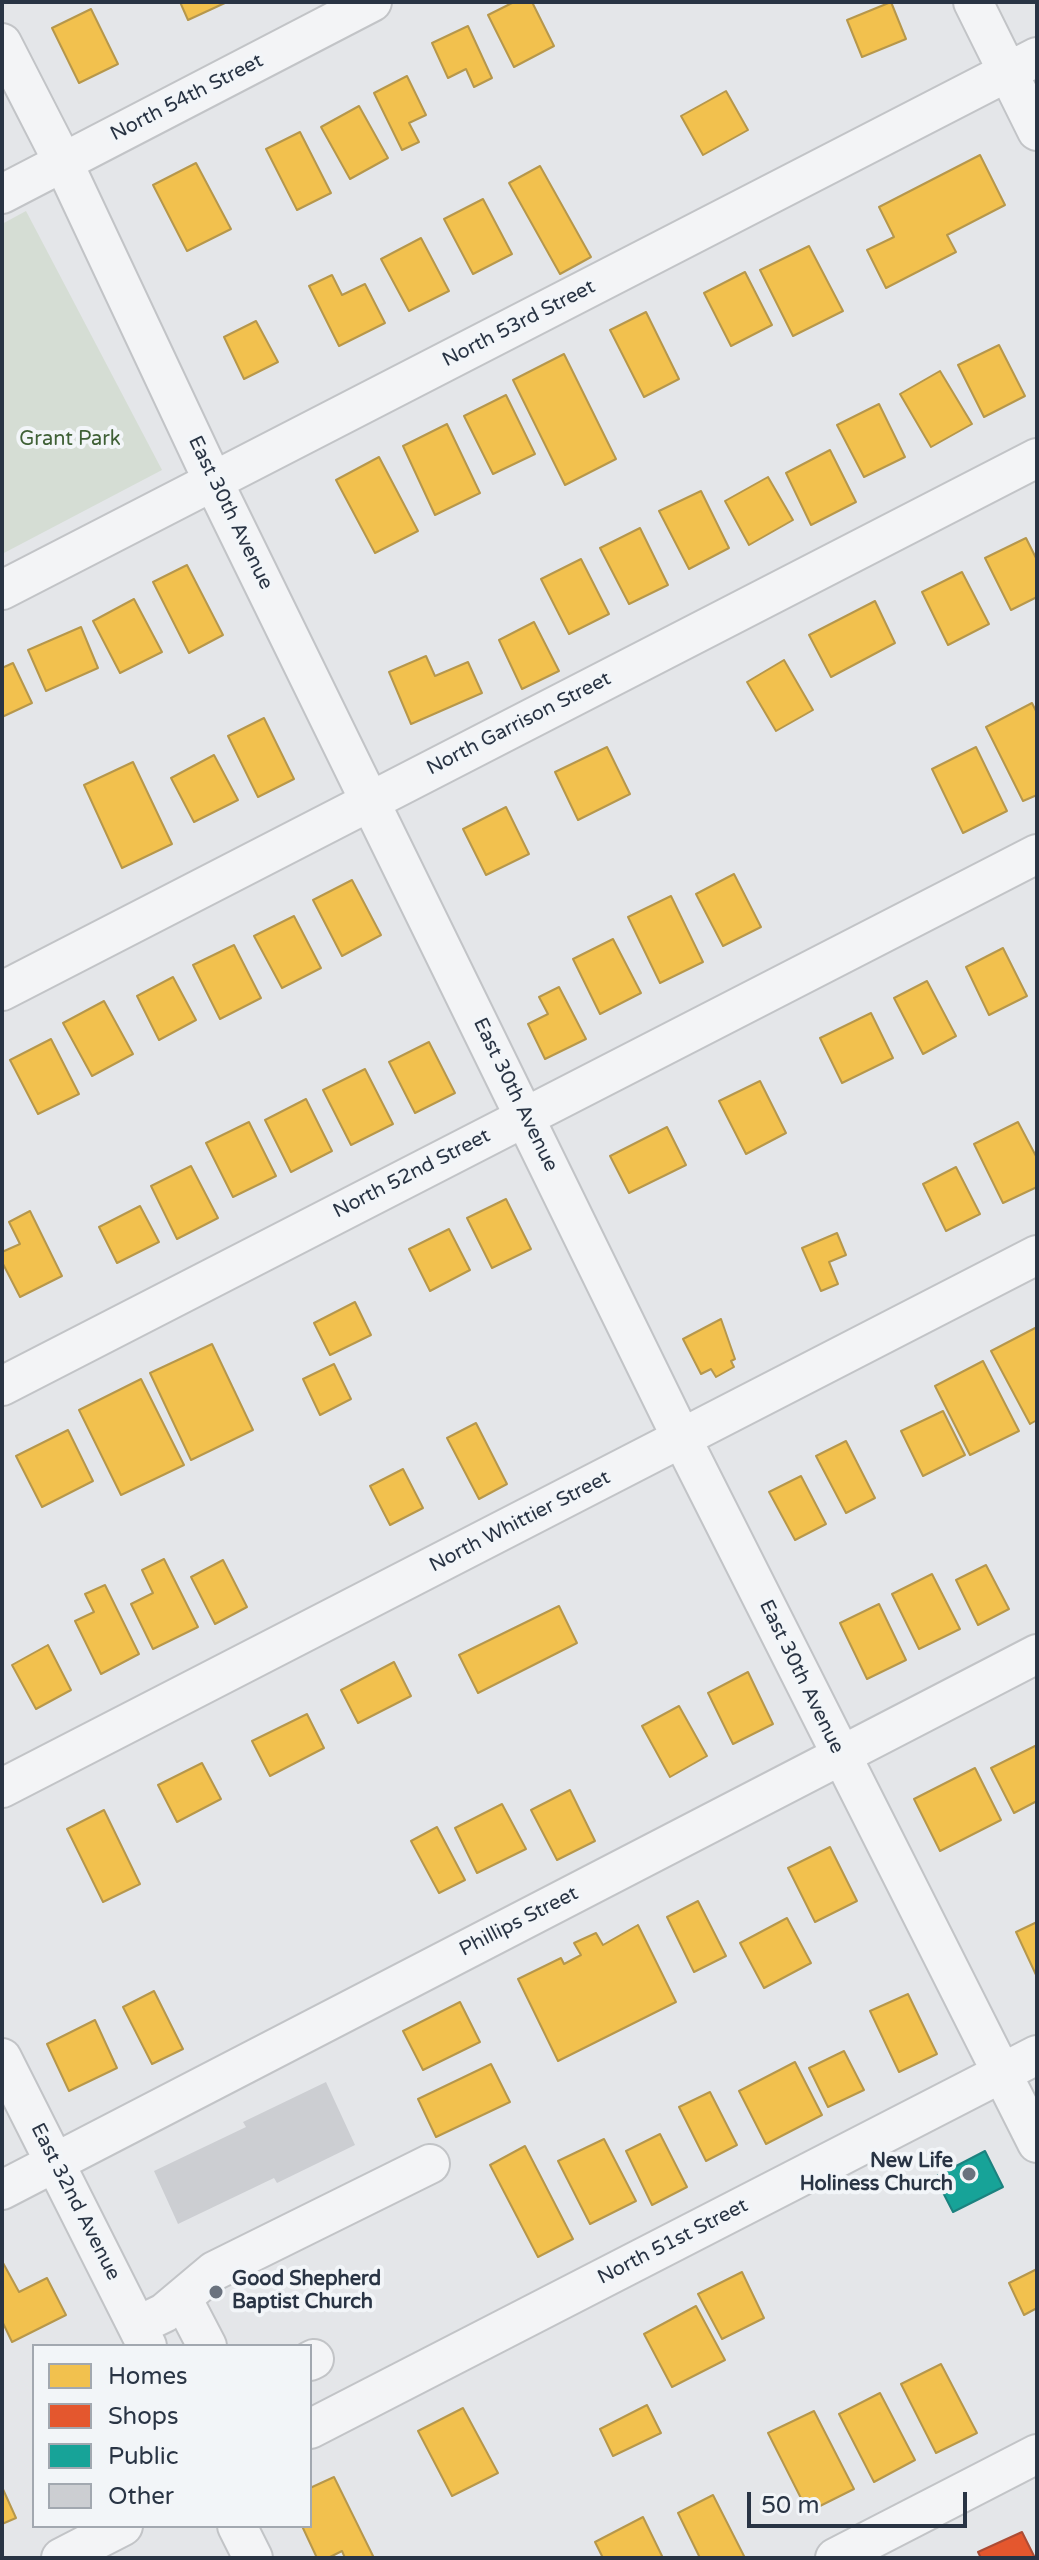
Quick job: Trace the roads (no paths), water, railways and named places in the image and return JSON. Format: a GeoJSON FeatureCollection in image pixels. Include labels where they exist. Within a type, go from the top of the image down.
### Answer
{"type":"FeatureCollection","features":[{"type":"Feature","properties":{"kind":"street","name":"North 54th Street"},"geometry":{"type":"LineString","coordinates":[[2,194],[372,2]]}},
{"type":"Feature","properties":{"kind":"street"},"geometry":{"type":"LineString","coordinates":[[973,2],[1022,65],[1037,131]]}},
{"type":"Feature","properties":{"kind":"street","name":"East 30th Avenue"},"geometry":{"type":"LineString","coordinates":[[2,43],[63,162],[213,481],[372,800],[682,1439],[1037,2143]]}},
{"type":"Feature","properties":{"kind":"street","name":"North 53rd Street"},"geometry":{"type":"LineString","coordinates":[[2,590],[1022,65]]}},
{"type":"Feature","properties":{"kind":"street","name":"North Garrison Street"},"geometry":{"type":"LineString","coordinates":[[2,991],[1037,458]]}},
{"type":"Feature","properties":{"kind":"street","name":"North 52nd Street"},"geometry":{"type":"LineString","coordinates":[[2,1386],[1037,854]]}},
{"type":"Feature","properties":{"kind":"street","name":"North Whittier Street"},"geometry":{"type":"LineString","coordinates":[[2,1788],[1037,1255]]}},
{"type":"Feature","properties":{"kind":"street","name":"Phillips Street"},"geometry":{"type":"LineString","coordinates":[[2,2190],[1037,1654]]}},
{"type":"Feature","properties":{"kind":"street","name":"North 51st Street"},"geometry":{"type":"LineString","coordinates":[[312,2428],[1037,2055]]}},
{"type":"Feature","properties":{"kind":"street","name":"East 32nd Avenue"},"geometry":{"type":"LineString","coordinates":[[2,2058],[142,2336]]}},
{"type":"Feature","properties":{"kind":"street"},"geometry":{"type":"LineString","coordinates":[[142,2336],[214,2271],[430,2164]]}},
{"type":"Feature","properties":{"kind":"street"},"geometry":{"type":"LineString","coordinates":[[182,2298],[206,2344]]}},
{"type":"Feature","properties":{"kind":"street"},"geometry":{"type":"LineString","coordinates":[[835,2558],[1037,2454]]}},
{"type":"Feature","properties":{"kind":"street"},"geometry":{"type":"LineString","coordinates":[[61,2558],[119,2528]]}},
{"type":"Feature","properties":{"kind":"street"},"geometry":{"type":"LineString","coordinates":[[238,2528],[253,2558]]}},
{"type":"Feature","properties":{"kind":"place","name":"New Life Holiness Church"},"geometry":{"type":"Point","coordinates":[969,2174]}},
{"type":"Feature","properties":{"kind":"place","name":"Good Shepherd Baptist Church"},"geometry":{"type":"Point","coordinates":[216,2292]}},
{"type":"Feature","properties":{"kind":"park label","name":"Grant Park"},"geometry":{"type":"Point","coordinates":[70,440]}}]}
